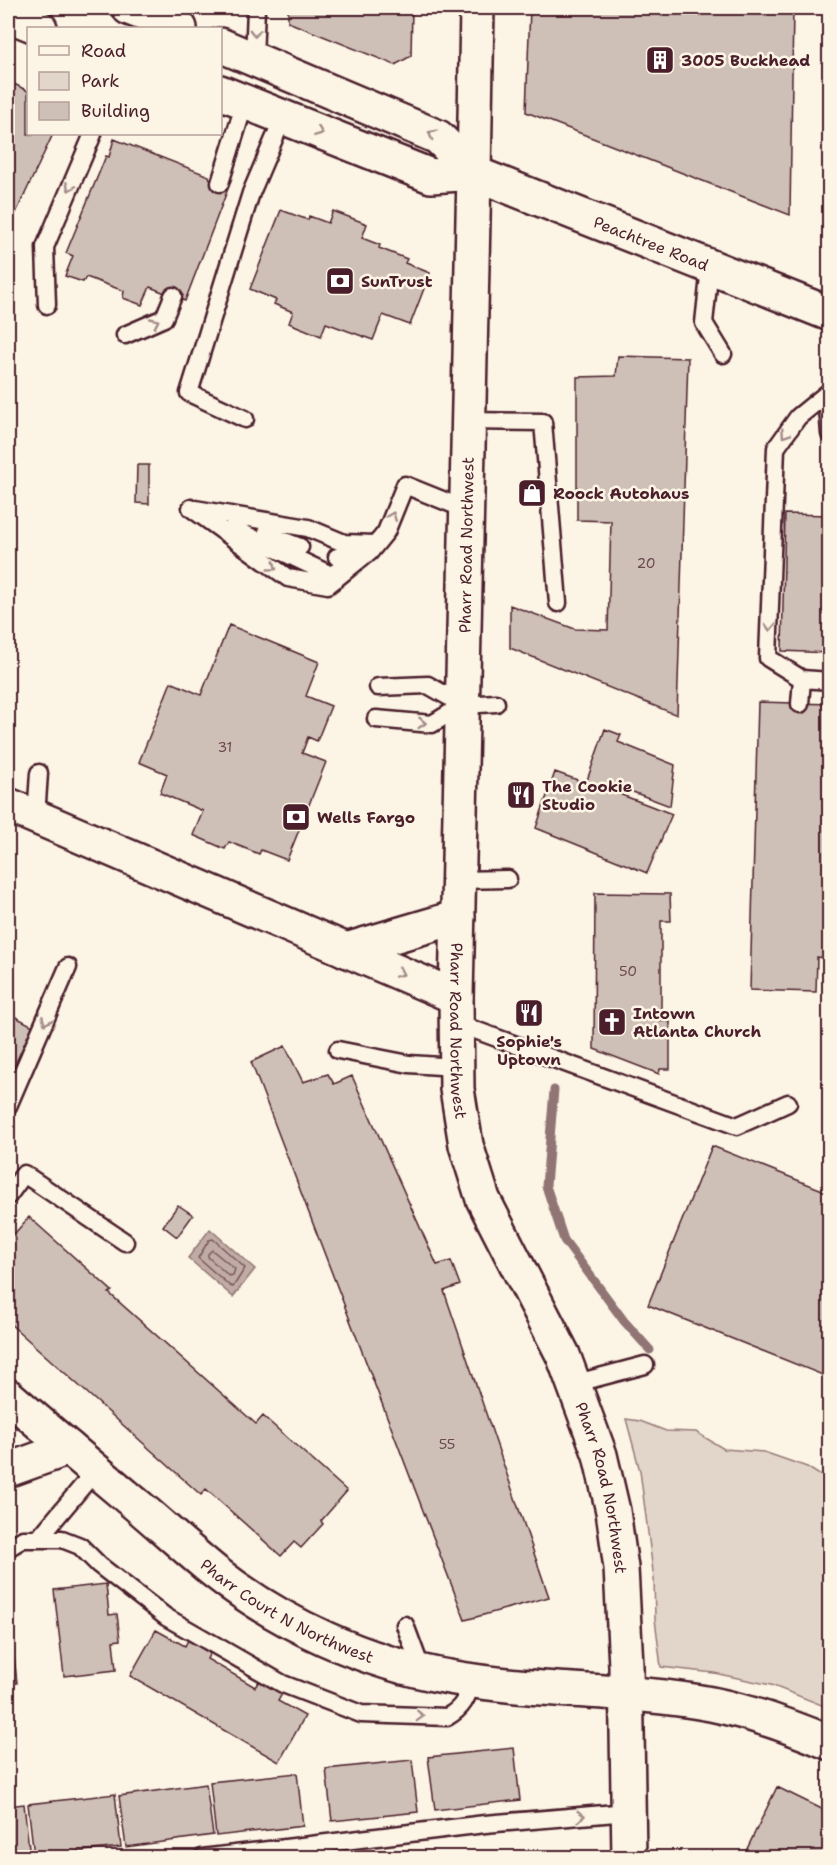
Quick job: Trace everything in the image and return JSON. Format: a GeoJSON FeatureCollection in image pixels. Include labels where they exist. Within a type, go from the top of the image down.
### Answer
{"type":"FeatureCollection","features":[{"type":"Feature","properties":{"kind":"main road"},"geometry":{"type":"LineString","coordinates":[[129,8],[177,27]]}},
{"type":"Feature","properties":{"kind":"main road","name":"Pharr Road Northwest"},"geometry":{"type":"LineString","coordinates":[[477,8],[456,1010],[457,1089],[466,1145],[483,1198],[563,1355],[600,1455],[613,1511],[621,1568],[627,1694],[629,1857]]}},
{"type":"Feature","properties":{"kind":"main road"},"geometry":{"type":"LineString","coordinates":[[8,15],[38,27]]}},
{"type":"Feature","properties":{"kind":"main road"},"geometry":{"type":"LineString","coordinates":[[222,46],[438,136],[474,173]]}},
{"type":"Feature","properties":{"kind":"main road"},"geometry":{"type":"LineString","coordinates":[[233,97],[431,176],[474,173]]}},
{"type":"Feature","properties":{"kind":"main road","name":"Peachtree Road"},"geometry":{"type":"LineString","coordinates":[[474,173],[830,315]]}},
{"type":"Feature","properties":{"kind":"main road"},"geometry":{"type":"LineString","coordinates":[[22,811],[346,950],[456,1010]]}},
{"type":"Feature","properties":{"kind":"main road"},"geometry":{"type":"LineString","coordinates":[[346,950],[458,917]]}},
{"type":"Feature","properties":{"kind":"main road","name":"Pharr Court N Northwest"},"geometry":{"type":"LineString","coordinates":[[8,1396],[217,1573],[263,1605],[322,1637],[383,1661],[448,1677],[503,1685],[627,1694],[712,1704],[792,1727],[830,1743]]}},
{"type":"Feature","properties":{"kind":"main road"},"geometry":{"type":"LineString","coordinates":[[8,1470],[69,1448]]}},
{"type":"Feature","properties":{"kind":"lane"},"geometry":{"type":"LineString","coordinates":[[254,59],[256,8]]}},
{"type":"Feature","properties":{"kind":"lane"},"geometry":{"type":"LineString","coordinates":[[220,183],[233,97]]}},
{"type":"Feature","properties":{"kind":"lane"},"geometry":{"type":"LineString","coordinates":[[245,419],[189,393],[251,193],[283,118]]}},
{"type":"Feature","properties":{"kind":"lane"},"geometry":{"type":"LineString","coordinates":[[47,305],[45,247],[93,135]]}},
{"type":"Feature","properties":{"kind":"lane"},"geometry":{"type":"LineString","coordinates":[[710,267],[704,323],[723,354]]}},
{"type":"Feature","properties":{"kind":"lane"},"geometry":{"type":"LineString","coordinates":[[125,335],[164,318],[173,296]]}},
{"type":"Feature","properties":{"kind":"lane"},"geometry":{"type":"LineString","coordinates":[[828,393],[830,434]]}},
{"type":"Feature","properties":{"kind":"lane"},"geometry":{"type":"LineString","coordinates":[[828,393],[798,417],[776,448],[768,658],[802,679],[830,681]]}},
{"type":"Feature","properties":{"kind":"lane"},"geometry":{"type":"LineString","coordinates":[[469,420],[543,422],[558,603]]}},
{"type":"Feature","properties":{"kind":"lane"},"geometry":{"type":"LineString","coordinates":[[191,508],[331,575],[370,551],[386,531],[405,485],[467,510]]}},
{"type":"Feature","properties":{"kind":"lane"},"geometry":{"type":"LineString","coordinates":[[191,508],[308,528],[370,551]]}},
{"type":"Feature","properties":{"kind":"lane"},"geometry":{"type":"LineString","coordinates":[[191,508],[300,547]]}},
{"type":"Feature","properties":{"kind":"lane"},"geometry":{"type":"LineString","coordinates":[[337,557],[370,551]]}},
{"type":"Feature","properties":{"kind":"lane"},"geometry":{"type":"LineString","coordinates":[[800,704],[802,679]]}},
{"type":"Feature","properties":{"kind":"lane"},"geometry":{"type":"LineString","coordinates":[[378,687],[428,685],[463,705]]}},
{"type":"Feature","properties":{"kind":"lane"},"geometry":{"type":"LineString","coordinates":[[376,719],[432,724],[463,705],[496,703]]}},
{"type":"Feature","properties":{"kind":"lane"},"geometry":{"type":"LineString","coordinates":[[22,811],[39,773]]}},
{"type":"Feature","properties":{"kind":"lane"},"geometry":{"type":"LineString","coordinates":[[459,880],[508,879]]}},
{"type":"Feature","properties":{"kind":"lane"},"geometry":{"type":"LineString","coordinates":[[8,1106],[68,967]]}},
{"type":"Feature","properties":{"kind":"lane"},"geometry":{"type":"LineString","coordinates":[[456,1010],[737,1126],[788,1103]]}},
{"type":"Feature","properties":{"kind":"lane"},"geometry":{"type":"LineString","coordinates":[[338,1050],[409,1064],[456,1067]]}},
{"type":"Feature","properties":{"kind":"lane"},"geometry":{"type":"LineString","coordinates":[[8,1196],[24,1174],[126,1242]]}},
{"type":"Feature","properties":{"kind":"lane"},"geometry":{"type":"LineString","coordinates":[[573,1384],[645,1365]]}},
{"type":"Feature","properties":{"kind":"lane"},"geometry":{"type":"LineString","coordinates":[[39,1538],[96,1470]]}},
{"type":"Feature","properties":{"kind":"lane"},"geometry":{"type":"LineString","coordinates":[[8,1548],[23,1539],[39,1538],[62,1539],[80,1546],[99,1565],[166,1617],[283,1684],[361,1714],[447,1717],[457,1711],[466,1700],[472,1681]]}},
{"type":"Feature","properties":{"kind":"lane"},"geometry":{"type":"LineString","coordinates":[[405,1625],[422,1671]]}},
{"type":"Feature","properties":{"kind":"lane"},"geometry":{"type":"LineString","coordinates":[[202,1857],[533,1820],[628,1812]]}},
{"type":"Feature","properties":{"kind":"green space"},"geometry":{"type":"Polygon","coordinates":[[[626,1419],[640,1421],[666,1431],[696,1432],[724,1449],[764,1452],[807,1467],[829,1481],[829,1708],[771,1685],[714,1673],[661,1667],[655,1619],[654,1579],[640,1471],[626,1419]]]}},
{"type":"Feature","properties":{"kind":"water"},"geometry":{"type":"Polygon","coordinates":[[[210,1229],[255,1269],[233,1297],[188,1258],[210,1229]]]}},
{"type":"Feature","properties":{"kind":"building"},"geometry":{"type":"Polygon","coordinates":[[[288,8],[412,8],[411,56],[395,65],[288,22],[288,8]]]}},
{"type":"Feature","properties":{"kind":"building","name":"3005 Buckhead"},"geometry":{"type":"Polygon","coordinates":[[[530,8],[793,8],[790,215],[526,112],[530,8]]]}},
{"type":"Feature","properties":{"kind":"building"},"geometry":{"type":"Polygon","coordinates":[[[8,81],[27,90],[27,135],[53,135],[8,230],[8,81]]]}},
{"type":"Feature","properties":{"kind":"building"},"geometry":{"type":"Polygon","coordinates":[[[114,139],[229,186],[185,301],[150,287],[142,305],[123,298],[124,291],[86,277],[83,282],[65,276],[73,256],[66,253],[106,156],[109,157],[114,139]]]}},
{"type":"Feature","properties":{"kind":"building","name":"SunTrust"},"geometry":{"type":"Polygon","coordinates":[[[281,210],[308,220],[309,216],[328,223],[333,211],[367,224],[362,238],[380,245],[379,248],[407,259],[405,263],[430,273],[410,325],[383,315],[373,340],[326,323],[321,336],[289,323],[293,312],[274,304],[276,300],[250,289],[281,210]]]}},
{"type":"Feature","properties":{"kind":"building"},"geometry":{"type":"Polygon","coordinates":[[[618,356],[688,358],[677,715],[510,648],[510,605],[575,629],[608,630],[611,521],[577,520],[577,377],[616,376],[618,356]]]}},
{"type":"Feature","properties":{"kind":"building"},"geometry":{"type":"Polygon","coordinates":[[[137,465],[149,465],[149,504],[136,503],[137,465]]]}},
{"type":"Feature","properties":{"kind":"building"},"geometry":{"type":"Polygon","coordinates":[[[785,514],[830,515],[830,653],[782,651],[785,514]]]}},
{"type":"Feature","properties":{"kind":"building"},"geometry":{"type":"Polygon","coordinates":[[[229,625],[319,662],[306,696],[331,706],[317,741],[308,737],[302,753],[326,762],[287,860],[261,850],[259,854],[229,842],[225,849],[193,835],[203,811],[160,793],[167,774],[139,762],[171,682],[201,695],[229,625]]]}},
{"type":"Feature","properties":{"kind":"building"},"geometry":{"type":"Polygon","coordinates":[[[758,702],[830,704],[830,958],[817,957],[816,992],[750,990],[758,702]]]}},
{"type":"Feature","properties":{"kind":"building"},"geometry":{"type":"Polygon","coordinates":[[[605,729],[621,735],[618,742],[675,765],[670,806],[609,783],[606,789],[672,814],[647,873],[536,828],[555,772],[586,783],[605,729]]]}},
{"type":"Feature","properties":{"kind":"building"},"geometry":{"type":"Polygon","coordinates":[[[595,893],[670,894],[671,921],[661,921],[661,1021],[670,1022],[670,1069],[660,1069],[659,1074],[594,1049],[595,893]]]}},
{"type":"Feature","properties":{"kind":"building"},"geometry":{"type":"Polygon","coordinates":[[[8,1013],[33,1026],[8,1080],[8,1013]]]}},
{"type":"Feature","properties":{"kind":"building"},"geometry":{"type":"Polygon","coordinates":[[[285,1046],[303,1082],[328,1074],[334,1084],[352,1076],[437,1265],[451,1261],[460,1285],[444,1291],[549,1597],[465,1620],[251,1062],[285,1046]]]}},
{"type":"Feature","properties":{"kind":"building"},"geometry":{"type":"Polygon","coordinates":[[[712,1146],[830,1193],[830,1378],[648,1305],[712,1146]]]}},
{"type":"Feature","properties":{"kind":"building"},"geometry":{"type":"Polygon","coordinates":[[[178,1205],[193,1215],[177,1237],[163,1226],[178,1205]]]}},
{"type":"Feature","properties":{"kind":"building"},"geometry":{"type":"Polygon","coordinates":[[[29,1217],[112,1291],[109,1293],[256,1424],[263,1416],[347,1491],[321,1521],[323,1524],[301,1548],[294,1542],[281,1556],[206,1489],[201,1495],[8,1322],[8,1241],[29,1217]]]}},
{"type":"Feature","properties":{"kind":"building"},"geometry":{"type":"Polygon","coordinates":[[[106,1584],[109,1615],[117,1614],[120,1640],[113,1641],[116,1670],[64,1676],[54,1590],[106,1584]]]}},
{"type":"Feature","properties":{"kind":"building"},"geometry":{"type":"Polygon","coordinates":[[[8,1599],[17,1683],[8,1684],[8,1599]]]}},
{"type":"Feature","properties":{"kind":"building"},"geometry":{"type":"Polygon","coordinates":[[[156,1630],[185,1646],[188,1640],[210,1653],[207,1659],[255,1687],[259,1681],[282,1694],[278,1701],[305,1716],[279,1762],[130,1676],[156,1630]]]}},
{"type":"Feature","properties":{"kind":"building"},"geometry":{"type":"Polygon","coordinates":[[[514,1748],[520,1800],[435,1810],[428,1757],[514,1748]]]}},
{"type":"Feature","properties":{"kind":"building"},"geometry":{"type":"Polygon","coordinates":[[[412,1760],[418,1812],[332,1821],[326,1769],[412,1760]]]}},
{"type":"Feature","properties":{"kind":"building"},"geometry":{"type":"Polygon","coordinates":[[[297,1773],[303,1826],[216,1836],[210,1782],[297,1773]]]}},
{"type":"Feature","properties":{"kind":"building"},"geometry":{"type":"Polygon","coordinates":[[[206,1784],[213,1835],[126,1847],[119,1796],[206,1784]]]}},
{"type":"Feature","properties":{"kind":"building"},"geometry":{"type":"Polygon","coordinates":[[[777,1787],[830,1813],[830,1858],[760,1858],[746,1851],[777,1787]]]}},
{"type":"Feature","properties":{"kind":"building"},"geometry":{"type":"Polygon","coordinates":[[[115,1794],[121,1847],[34,1856],[28,1804],[115,1794]]]}},
{"type":"Feature","properties":{"kind":"building"},"geometry":{"type":"Polygon","coordinates":[[[24,1804],[30,1857],[8,1858],[8,1806],[24,1804]]]}},
{"type":"Feature","properties":{"kind":"waterway"},"geometry":{"type":"LineString","coordinates":[[554,1090],[546,1186],[564,1240],[624,1321],[650,1350]]}},
{"type":"Feature","properties":{"kind":"place","name":"3005 Buckhead"},"geometry":{"type":"Point","coordinates":[660,60]}},
{"type":"Feature","properties":{"kind":"place","name":"SunTrust"},"geometry":{"type":"Point","coordinates":[340,281]}},
{"type":"Feature","properties":{"kind":"place","name":"Roock Autohaus"},"geometry":{"type":"Point","coordinates":[532,493]}},
{"type":"Feature","properties":{"kind":"place","name":"The Cookie Studio"},"geometry":{"type":"Point","coordinates":[521,795]}},
{"type":"Feature","properties":{"kind":"place","name":"Wells Fargo"},"geometry":{"type":"Point","coordinates":[296,817]}},
{"type":"Feature","properties":{"kind":"place","name":"Sophie's Uptown"},"geometry":{"type":"Point","coordinates":[529,1013]}},
{"type":"Feature","properties":{"kind":"place","name":"Intown Atlanta Church"},"geometry":{"type":"Point","coordinates":[612,1022]}}]}
